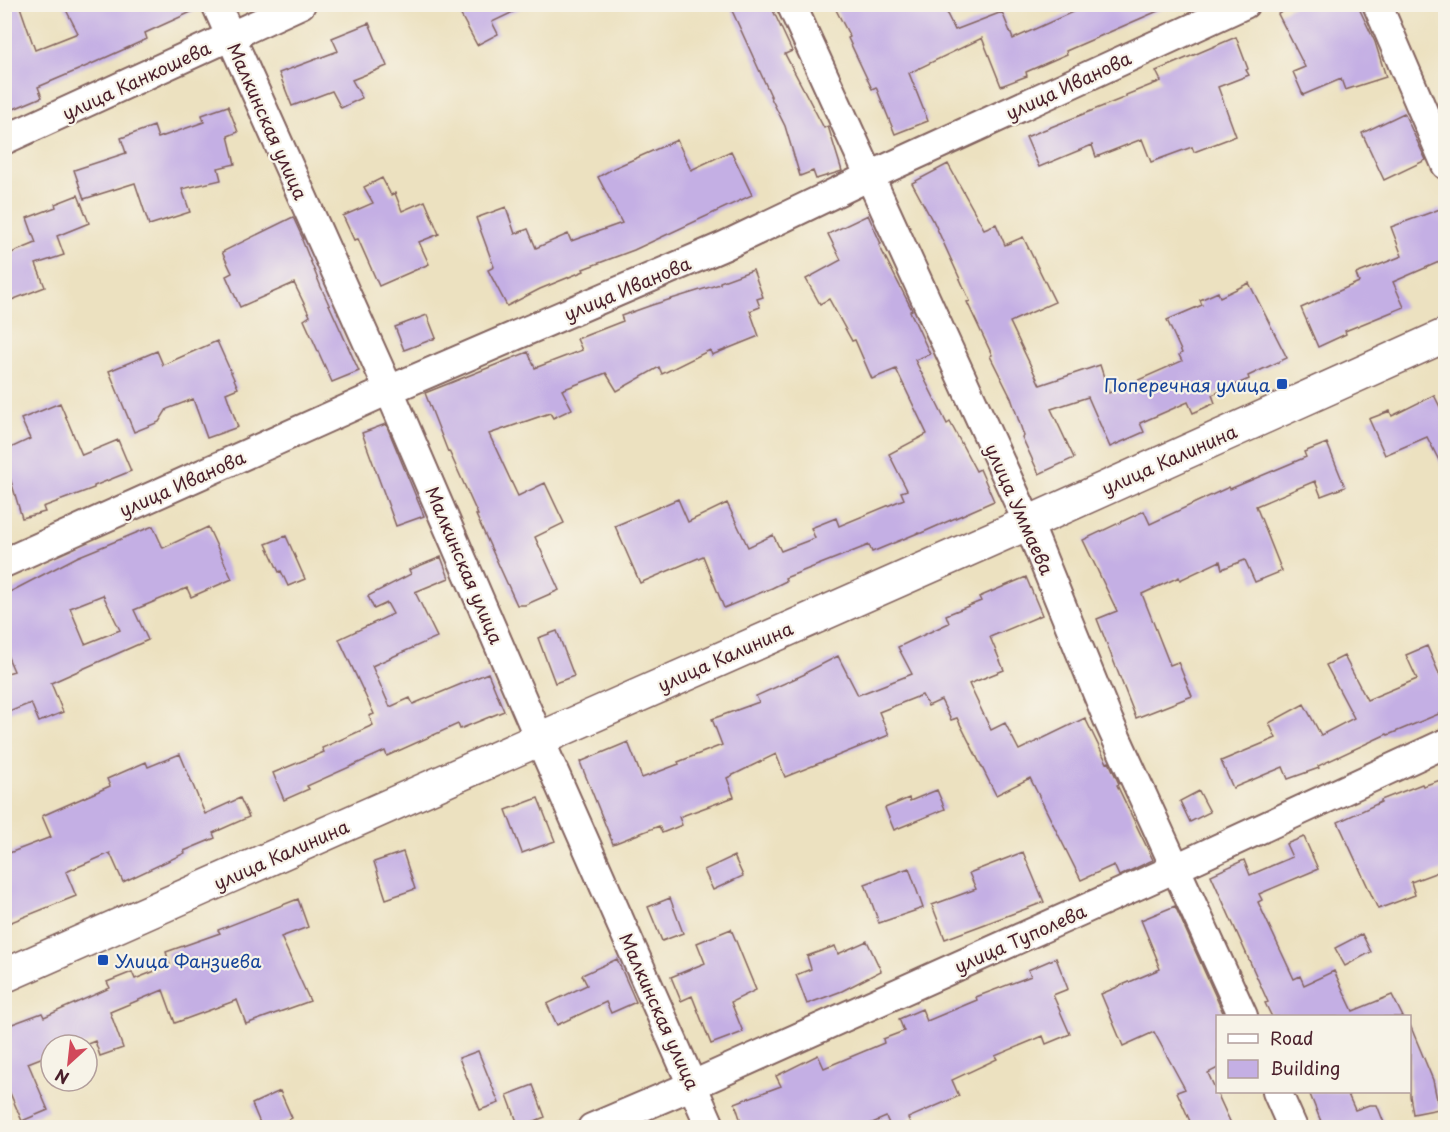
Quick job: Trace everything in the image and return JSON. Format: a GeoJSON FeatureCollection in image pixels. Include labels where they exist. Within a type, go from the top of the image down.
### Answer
{"type":"FeatureCollection","features":[{"type":"Feature","properties":{"kind":"street","name":"Малкинская улица"},"geometry":{"type":"LineString","coordinates":[[216,4],[389,390],[711,1128]]}},
{"type":"Feature","properties":{"kind":"street","name":"улица Канкошева"},"geometry":{"type":"LineString","coordinates":[[4,140],[301,4]]}},
{"type":"Feature","properties":{"kind":"street","name":"улица Уммаева"},"geometry":{"type":"LineString","coordinates":[[791,4],[1028,523],[1109,722],[1242,1015]]}},
{"type":"Feature","properties":{"kind":"street","name":"улица Иванова"},"geometry":{"type":"LineString","coordinates":[[4,563],[389,390],[724,246],[870,176],[1245,4]]}},
{"type":"Feature","properties":{"kind":"street"},"geometry":{"type":"LineString","coordinates":[[1377,4],[1446,165]]}},
{"type":"Feature","properties":{"kind":"street","name":"улица Калинина"},"geometry":{"type":"LineString","coordinates":[[4,976],[1446,336]]}},
{"type":"Feature","properties":{"kind":"street","name":"улица Туполева"},"geometry":{"type":"LineString","coordinates":[[592,1128],[1176,868],[1446,743]]}},
{"type":"Feature","properties":{"kind":"street"},"geometry":{"type":"LineString","coordinates":[[1277,1093],[1293,1128]]}},
{"type":"Feature","properties":{"kind":"building"},"geometry":{"type":"Polygon","coordinates":[[[4,4],[19,4],[35,50],[78,33],[63,4],[200,4],[200,8],[145,33],[147,39],[38,87],[42,97],[4,113],[4,4]]]}},
{"type":"Feature","properties":{"kind":"building"},"geometry":{"type":"Polygon","coordinates":[[[455,4],[530,4],[492,22],[498,34],[477,45],[455,4]]]}},
{"type":"Feature","properties":{"kind":"building"},"geometry":{"type":"Polygon","coordinates":[[[729,4],[770,4],[792,51],[785,54],[824,128],[828,126],[842,171],[816,179],[813,171],[800,176],[785,126],[729,4]]]}},
{"type":"Feature","properties":{"kind":"building"},"geometry":{"type":"Polygon","coordinates":[[[833,4],[942,4],[955,30],[1002,12],[1013,39],[1090,4],[1174,4],[1066,51],[1067,54],[1026,72],[1027,76],[1001,86],[982,38],[909,73],[928,121],[895,134],[876,87],[872,89],[833,4]]]}},
{"type":"Feature","properties":{"kind":"building"},"geometry":{"type":"Polygon","coordinates":[[[1297,4],[1357,4],[1375,42],[1386,77],[1345,90],[1341,79],[1303,95],[1293,72],[1305,67],[1278,14],[1297,4]]]}},
{"type":"Feature","properties":{"kind":"building"},"geometry":{"type":"Polygon","coordinates":[[[369,23],[387,66],[352,80],[362,98],[341,108],[332,91],[292,106],[279,73],[338,51],[332,38],[369,23]]]}},
{"type":"Feature","properties":{"kind":"building"},"geometry":{"type":"Polygon","coordinates":[[[1236,37],[1249,75],[1218,87],[1236,136],[1194,152],[1192,147],[1151,162],[1142,139],[1096,157],[1092,145],[1039,167],[1026,137],[1161,81],[1156,71],[1236,37]]]}},
{"type":"Feature","properties":{"kind":"building"},"geometry":{"type":"Polygon","coordinates":[[[228,106],[238,132],[228,136],[235,164],[218,168],[221,180],[182,189],[190,212],[149,225],[135,183],[84,199],[74,170],[126,153],[121,138],[154,126],[158,138],[204,122],[202,115],[228,106]]]}},
{"type":"Feature","properties":{"kind":"building"},"geometry":{"type":"Polygon","coordinates":[[[1404,113],[1426,160],[1384,180],[1362,133],[1404,113]]]}},
{"type":"Feature","properties":{"kind":"building"},"geometry":{"type":"Polygon","coordinates":[[[677,140],[691,170],[731,151],[752,195],[634,250],[583,269],[584,271],[540,289],[507,306],[488,270],[494,267],[476,218],[506,207],[515,234],[528,229],[536,248],[568,234],[571,241],[622,223],[598,177],[677,140]]]}},
{"type":"Feature","properties":{"kind":"building"},"geometry":{"type":"Polygon","coordinates":[[[948,164],[984,229],[996,224],[1005,245],[1023,237],[1055,302],[1010,322],[1040,385],[1100,365],[1109,393],[1182,361],[1179,355],[1182,353],[1167,320],[1202,305],[1200,300],[1218,292],[1220,297],[1249,283],[1287,358],[1248,376],[1249,379],[1212,395],[1215,403],[1193,413],[1188,402],[1140,423],[1144,432],[1110,447],[1088,397],[1051,409],[1074,458],[1039,474],[1022,437],[1024,436],[1011,398],[967,302],[970,301],[933,220],[912,183],[948,164]]]}},
{"type":"Feature","properties":{"kind":"building"},"geometry":{"type":"Polygon","coordinates":[[[382,178],[391,195],[395,193],[402,211],[425,201],[439,234],[419,242],[429,264],[379,286],[358,239],[354,240],[343,216],[373,203],[364,187],[382,178]]]}},
{"type":"Feature","properties":{"kind":"building"},"geometry":{"type":"Polygon","coordinates":[[[78,195],[89,223],[57,236],[64,255],[36,264],[45,287],[4,303],[4,256],[36,243],[27,218],[56,207],[55,204],[78,195]]]}},
{"type":"Feature","properties":{"kind":"building"},"geometry":{"type":"Polygon","coordinates":[[[1440,209],[1446,224],[1446,259],[1393,282],[1404,307],[1345,331],[1346,334],[1318,347],[1301,308],[1359,282],[1356,274],[1402,256],[1391,227],[1440,209]]]}},
{"type":"Feature","properties":{"kind":"building"},"geometry":{"type":"Polygon","coordinates":[[[868,215],[881,244],[879,245],[912,310],[910,311],[930,354],[915,360],[947,424],[950,422],[976,471],[980,469],[994,501],[872,552],[869,545],[785,578],[786,581],[772,588],[724,608],[703,556],[640,583],[615,526],[678,499],[688,522],[727,503],[748,547],[773,535],[781,551],[815,538],[811,528],[836,518],[839,526],[904,499],[901,492],[907,490],[889,454],[927,434],[896,369],[872,379],[855,340],[852,341],[829,299],[820,304],[806,279],[841,260],[828,234],[868,215]]]}},
{"type":"Feature","properties":{"kind":"building"},"geometry":{"type":"Polygon","coordinates":[[[293,217],[321,287],[359,371],[332,382],[304,320],[310,316],[294,283],[240,307],[226,276],[232,273],[222,252],[293,217]]]}},
{"type":"Feature","properties":{"kind":"building"},"geometry":{"type":"Polygon","coordinates":[[[753,270],[763,297],[757,299],[760,307],[750,311],[759,336],[712,355],[710,350],[662,374],[659,367],[617,391],[606,373],[562,390],[572,409],[553,418],[550,413],[489,434],[518,496],[545,483],[564,523],[535,537],[559,590],[525,605],[517,605],[448,452],[425,393],[528,352],[535,368],[582,350],[577,339],[623,321],[621,316],[720,284],[720,282],[753,270]]]}},
{"type":"Feature","properties":{"kind":"building"},"geometry":{"type":"Polygon","coordinates":[[[427,315],[436,338],[404,350],[395,327],[427,315]]]}},
{"type":"Feature","properties":{"kind":"building"},"geometry":{"type":"Polygon","coordinates":[[[217,341],[238,388],[226,393],[238,427],[207,438],[193,399],[167,409],[159,422],[134,432],[109,371],[157,351],[163,365],[217,341]]]}},
{"type":"Feature","properties":{"kind":"building"},"geometry":{"type":"Polygon","coordinates":[[[1434,395],[1446,419],[1446,474],[1427,437],[1385,455],[1369,419],[1390,411],[1392,416],[1434,395]]]}},
{"type":"Feature","properties":{"kind":"building"},"geometry":{"type":"Polygon","coordinates":[[[60,403],[82,455],[118,440],[131,471],[43,507],[45,512],[22,518],[8,471],[4,473],[4,451],[30,439],[21,419],[60,403]]]}},
{"type":"Feature","properties":{"kind":"building"},"geometry":{"type":"Polygon","coordinates":[[[386,424],[424,516],[396,526],[362,433],[386,424]]]}},
{"type":"Feature","properties":{"kind":"building"},"geometry":{"type":"Polygon","coordinates":[[[1327,443],[1345,487],[1321,496],[1315,481],[1256,506],[1282,571],[1255,582],[1245,560],[1222,569],[1220,561],[1180,580],[1179,577],[1142,594],[1170,665],[1178,662],[1192,696],[1136,718],[1097,619],[1117,611],[1083,540],[1144,511],[1150,524],[1229,487],[1230,489],[1306,457],[1304,452],[1327,443]]]}},
{"type":"Feature","properties":{"kind":"building"},"geometry":{"type":"Polygon","coordinates":[[[153,526],[163,548],[208,527],[232,579],[191,597],[187,588],[134,610],[148,640],[51,683],[63,712],[39,722],[31,703],[4,714],[4,674],[14,671],[4,648],[4,595],[77,557],[153,526]],[[103,595],[70,608],[85,644],[120,630],[103,595]]]}},
{"type":"Feature","properties":{"kind":"building"},"geometry":{"type":"Polygon","coordinates":[[[286,536],[305,579],[288,586],[266,544],[286,536]]]}},
{"type":"Feature","properties":{"kind":"building"},"geometry":{"type":"Polygon","coordinates":[[[441,557],[449,578],[415,592],[437,637],[372,666],[390,707],[410,698],[413,704],[488,673],[504,711],[460,729],[458,724],[387,756],[385,751],[307,786],[309,789],[284,800],[273,773],[324,752],[322,748],[373,725],[369,716],[374,714],[339,639],[393,614],[387,603],[374,609],[368,596],[411,574],[409,570],[441,557]]]}},
{"type":"Feature","properties":{"kind":"building"},"geometry":{"type":"Polygon","coordinates":[[[1026,577],[1042,615],[990,637],[1004,670],[969,684],[991,730],[1005,723],[1019,750],[1085,718],[1107,763],[1109,762],[1119,784],[1117,785],[1153,860],[1119,876],[1114,865],[1081,880],[1030,778],[996,795],[957,718],[951,720],[941,700],[928,706],[922,695],[879,712],[889,735],[785,777],[776,754],[727,778],[734,797],[679,817],[682,825],[662,833],[659,826],[613,844],[580,762],[628,742],[642,778],[679,764],[678,762],[722,745],[712,719],[759,702],[756,696],[838,656],[858,695],[912,674],[898,647],[949,623],[946,615],[981,601],[979,597],[1026,577]]]}},
{"type":"Feature","properties":{"kind":"building"},"geometry":{"type":"Polygon","coordinates":[[[557,631],[574,676],[555,683],[538,638],[557,631]]]}},
{"type":"Feature","properties":{"kind":"building"},"geometry":{"type":"Polygon","coordinates":[[[1427,646],[1441,678],[1446,676],[1446,711],[1387,734],[1318,766],[1319,768],[1288,779],[1283,767],[1233,788],[1221,761],[1276,738],[1269,723],[1304,704],[1321,735],[1354,718],[1326,665],[1344,656],[1367,700],[1417,679],[1406,655],[1427,646]]]}},
{"type":"Feature","properties":{"kind":"building"},"geometry":{"type":"Polygon","coordinates":[[[180,754],[205,814],[240,798],[249,817],[213,833],[215,838],[123,882],[110,853],[66,872],[76,896],[4,925],[4,855],[51,837],[42,816],[110,786],[107,779],[146,762],[148,767],[180,754]]]}},
{"type":"Feature","properties":{"kind":"building"},"geometry":{"type":"Polygon","coordinates":[[[1446,778],[1446,869],[1411,882],[1415,895],[1378,909],[1338,822],[1381,800],[1422,784],[1423,786],[1446,778]]]}},
{"type":"Feature","properties":{"kind":"building"},"geometry":{"type":"Polygon","coordinates":[[[937,790],[945,809],[894,830],[885,808],[937,790]]]}},
{"type":"Feature","properties":{"kind":"building"},"geometry":{"type":"Polygon","coordinates":[[[1199,791],[1210,812],[1190,822],[1180,801],[1199,791]]]}},
{"type":"Feature","properties":{"kind":"building"},"geometry":{"type":"Polygon","coordinates":[[[538,798],[555,841],[522,853],[506,810],[538,798]]]}},
{"type":"Feature","properties":{"kind":"building"},"geometry":{"type":"Polygon","coordinates":[[[1304,837],[1318,869],[1259,894],[1262,900],[1258,902],[1294,979],[1300,976],[1304,985],[1334,971],[1353,1011],[1392,995],[1402,1015],[1271,1015],[1265,1003],[1268,1002],[1211,875],[1244,860],[1250,875],[1292,857],[1286,844],[1304,837]]]}},
{"type":"Feature","properties":{"kind":"building"},"geometry":{"type":"Polygon","coordinates":[[[403,852],[415,889],[386,899],[374,862],[403,852]]]}},
{"type":"Feature","properties":{"kind":"building"},"geometry":{"type":"Polygon","coordinates":[[[1023,852],[1044,902],[945,939],[932,905],[976,889],[969,873],[1023,852]]]}},
{"type":"Feature","properties":{"kind":"building"},"geometry":{"type":"Polygon","coordinates":[[[734,856],[743,876],[713,890],[704,870],[734,856]]]}},
{"type":"Feature","properties":{"kind":"building"},"geometry":{"type":"Polygon","coordinates":[[[909,868],[923,908],[879,923],[865,884],[909,868]]]}},
{"type":"Feature","properties":{"kind":"building"},"geometry":{"type":"Polygon","coordinates":[[[670,898],[683,933],[662,941],[648,907],[670,898]]]}},
{"type":"Feature","properties":{"kind":"building"},"geometry":{"type":"Polygon","coordinates":[[[298,899],[308,927],[281,937],[310,1001],[246,1024],[237,1000],[175,1023],[163,990],[110,1012],[123,1048],[100,1056],[99,1033],[39,1033],[39,1059],[28,1063],[48,1110],[22,1121],[4,1079],[4,1027],[42,1013],[44,1017],[110,988],[107,982],[132,972],[135,979],[170,965],[166,952],[220,933],[218,930],[298,899]]]}},
{"type":"Feature","properties":{"kind":"building"},"geometry":{"type":"Polygon","coordinates":[[[1175,906],[1224,1015],[1216,1015],[1216,1069],[1208,1073],[1233,1128],[1193,1128],[1177,1092],[1185,1089],[1154,1032],[1123,1046],[1101,994],[1160,969],[1141,920],[1175,906]]]}},
{"type":"Feature","properties":{"kind":"building"},"geometry":{"type":"Polygon","coordinates":[[[731,929],[756,990],[731,1002],[743,1032],[711,1044],[692,996],[681,1001],[671,977],[705,963],[697,943],[731,929]]]}},
{"type":"Feature","properties":{"kind":"building"},"geometry":{"type":"Polygon","coordinates":[[[1362,934],[1371,952],[1345,966],[1335,948],[1362,934]]]}},
{"type":"Feature","properties":{"kind":"building"},"geometry":{"type":"Polygon","coordinates":[[[867,941],[881,971],[842,991],[807,1004],[796,975],[811,969],[807,956],[835,946],[838,954],[867,941]]]}},
{"type":"Feature","properties":{"kind":"building"},"geometry":{"type":"Polygon","coordinates":[[[1056,958],[1068,989],[1053,995],[1070,1034],[1046,1044],[1043,1036],[995,1056],[997,1059],[952,1080],[959,1096],[908,1118],[913,1128],[891,1128],[886,1117],[861,1128],[743,1128],[735,1103],[781,1086],[776,1076],[818,1055],[824,1068],[884,1043],[883,1039],[904,1031],[899,1019],[922,1009],[927,1021],[977,1000],[976,997],[1031,976],[1028,970],[1056,958]]]}},
{"type":"Feature","properties":{"kind":"building"},"geometry":{"type":"Polygon","coordinates":[[[617,959],[636,1002],[611,1013],[606,1002],[557,1025],[547,1004],[587,985],[582,975],[617,959]]]}},
{"type":"Feature","properties":{"kind":"building"},"geometry":{"type":"Polygon","coordinates":[[[1411,1027],[1433,1080],[1439,1109],[1413,1114],[1410,1096],[1411,1027]]]}},
{"type":"Feature","properties":{"kind":"building"},"geometry":{"type":"Polygon","coordinates":[[[478,1051],[499,1103],[480,1110],[459,1058],[478,1051]]]}},
{"type":"Feature","properties":{"kind":"building"},"geometry":{"type":"Polygon","coordinates":[[[533,1085],[545,1117],[519,1127],[507,1095],[533,1085]]]}},
{"type":"Feature","properties":{"kind":"building"},"geometry":{"type":"Polygon","coordinates":[[[280,1091],[292,1118],[271,1128],[262,1128],[252,1104],[280,1091]]]}},
{"type":"Feature","properties":{"kind":"building"},"geometry":{"type":"Polygon","coordinates":[[[1309,1093],[1347,1093],[1355,1110],[1377,1105],[1386,1128],[1315,1128],[1322,1124],[1309,1093]]]}},
{"type":"Feature","properties":{"kind":"place","name":"Поперечная улица"},"geometry":{"type":"Point","coordinates":[1282,384]}},
{"type":"Feature","properties":{"kind":"place","name":"Улица Фанзиева"},"geometry":{"type":"Point","coordinates":[103,960]}}]}
